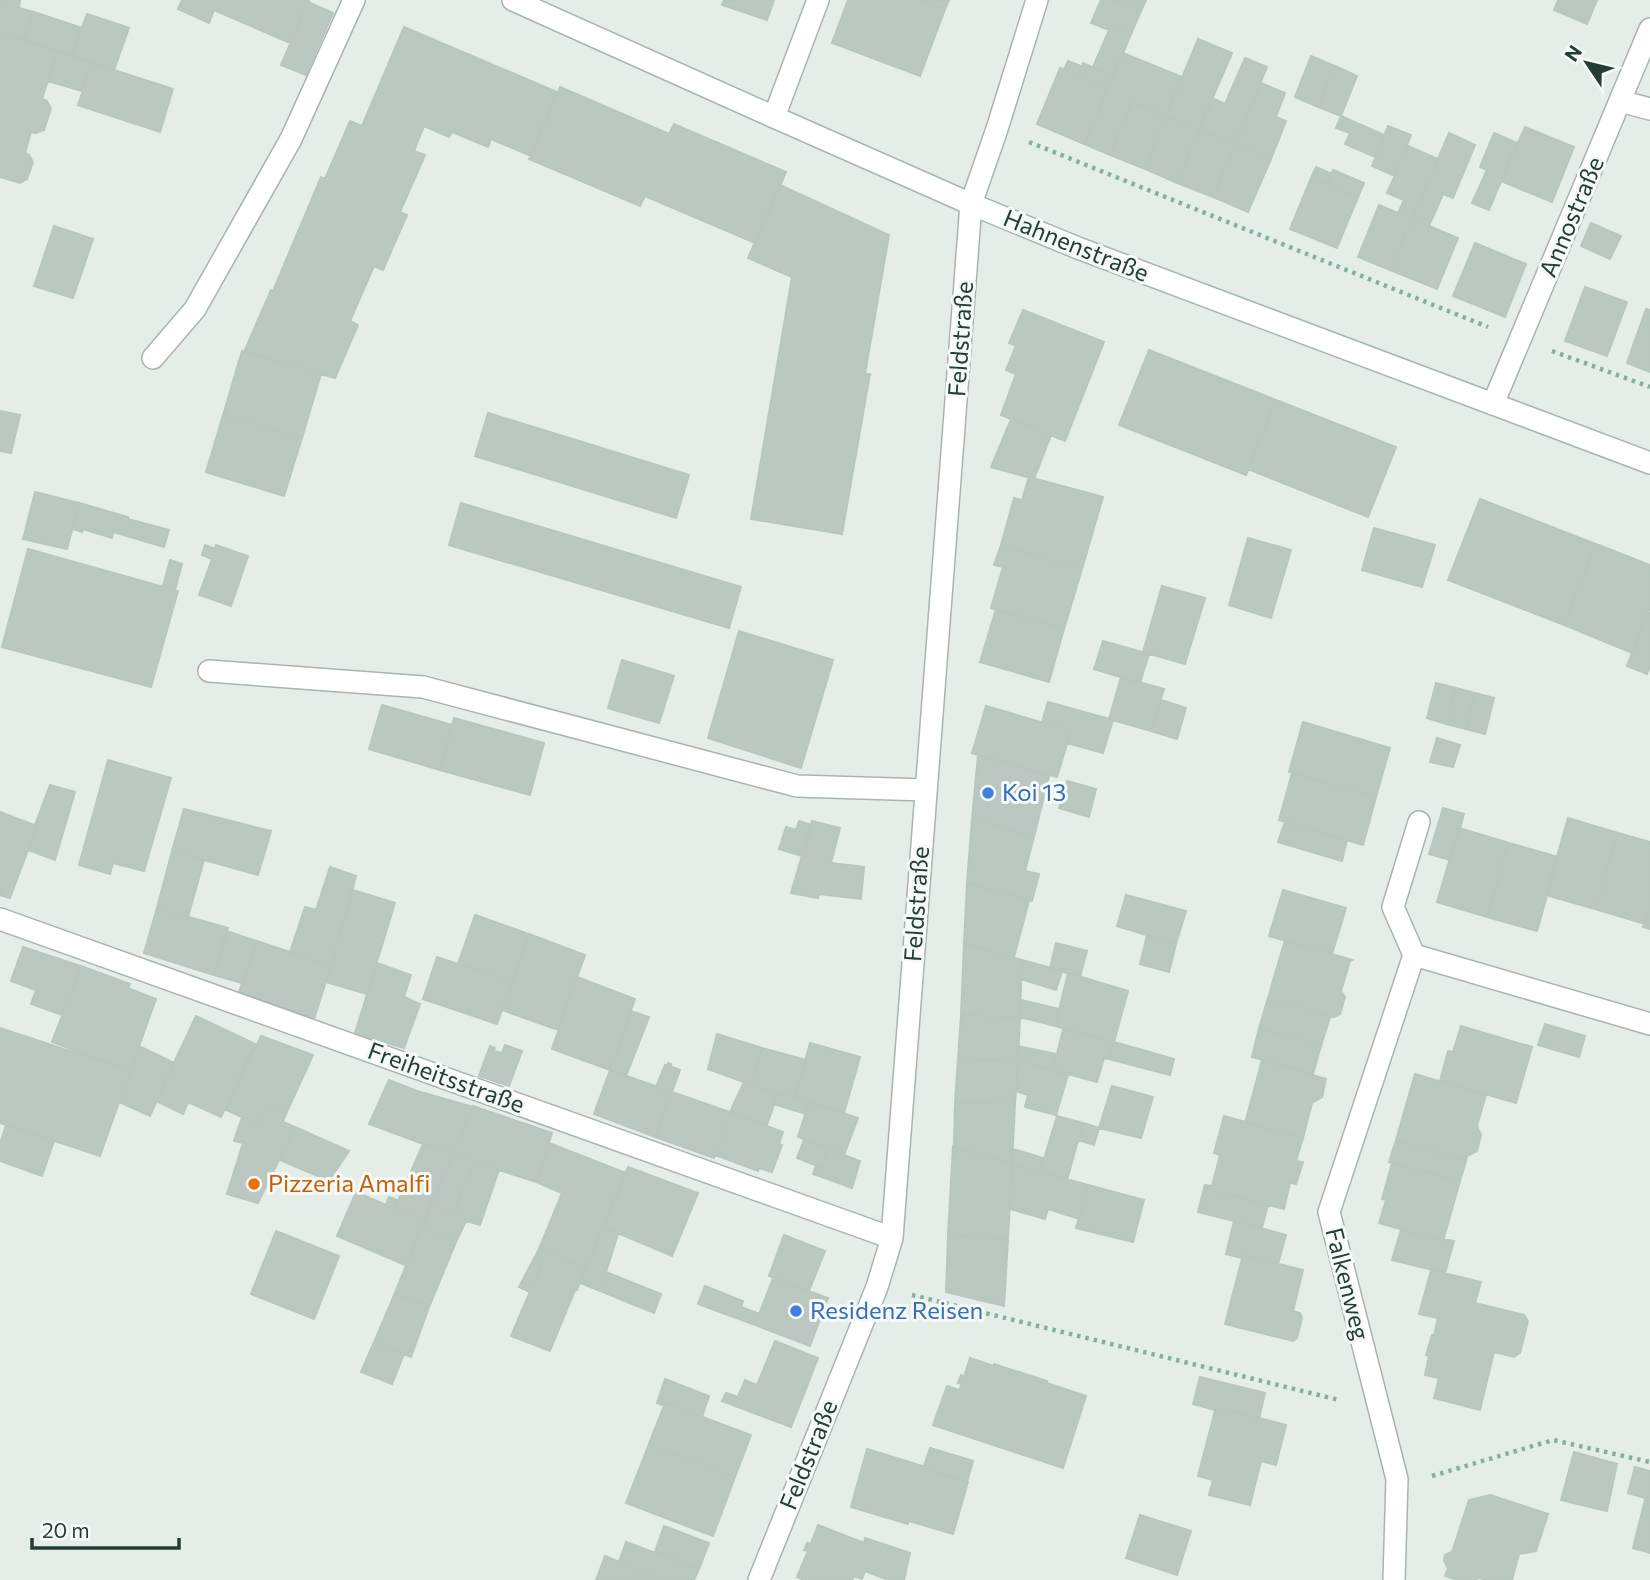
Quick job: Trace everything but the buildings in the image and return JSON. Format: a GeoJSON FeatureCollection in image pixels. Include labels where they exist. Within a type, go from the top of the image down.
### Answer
{"type":"FeatureCollection","features":[{"type":"Feature","properties":{"kind":"street"},"geometry":{"type":"LineString","coordinates":[[153,358],[195,309],[291,139],[354,0]]}},
{"type":"Feature","properties":{"kind":"street","name":"Hahnenstraße"},"geometry":{"type":"LineString","coordinates":[[513,0],[971,204],[1078,248],[1650,463]]}},
{"type":"Feature","properties":{"kind":"street"},"geometry":{"type":"LineString","coordinates":[[774,117],[818,0]]}},
{"type":"Feature","properties":{"kind":"street","name":"Feldstraße"},"geometry":{"type":"LineString","coordinates":[[759,1580],[877,1287],[892,1238],[971,204],[1037,0]]}},
{"type":"Feature","properties":{"kind":"street","name":"Annostraße"},"geometry":{"type":"LineString","coordinates":[[1493,404],[1650,29]]}},
{"type":"Feature","properties":{"kind":"street"},"geometry":{"type":"LineString","coordinates":[[1620,101],[1650,109]]}},
{"type":"Feature","properties":{"kind":"street"},"geometry":{"type":"LineString","coordinates":[[209,671],[423,687],[797,786],[926,790]]}},
{"type":"Feature","properties":{"kind":"street"},"geometry":{"type":"LineString","coordinates":[[1419,822],[1393,907],[1414,955],[1650,1024]]}},
{"type":"Feature","properties":{"kind":"street","name":"Freiheitsstraße"},"geometry":{"type":"LineString","coordinates":[[0,919],[892,1238]]}},
{"type":"Feature","properties":{"kind":"street","name":"Falkenweg"},"geometry":{"type":"LineString","coordinates":[[1394,1580],[1397,1479],[1329,1212],[1414,955]]}},
{"type":"Feature","properties":{"kind":"path"},"geometry":{"type":"LineString","coordinates":[[997,129],[1520,340],[1650,387]]}},
{"type":"Feature","properties":{"kind":"path"},"geometry":{"type":"LineString","coordinates":[[877,1287],[1378,1409]]}},
{"type":"Feature","properties":{"kind":"path"},"geometry":{"type":"LineString","coordinates":[[1397,1479],[1418,1480],[1553,1440],[1650,1462]]}},
{"type":"Feature","properties":{"kind":"place","name":"Koi 13"},"geometry":{"type":"Point","coordinates":[988,793]}},
{"type":"Feature","properties":{"kind":"place","name":"Pizzeria Amalfi"},"geometry":{"type":"Point","coordinates":[254,1184]}},
{"type":"Feature","properties":{"kind":"place","name":"Residenz Reisen"},"geometry":{"type":"Point","coordinates":[796,1311]}}]}
